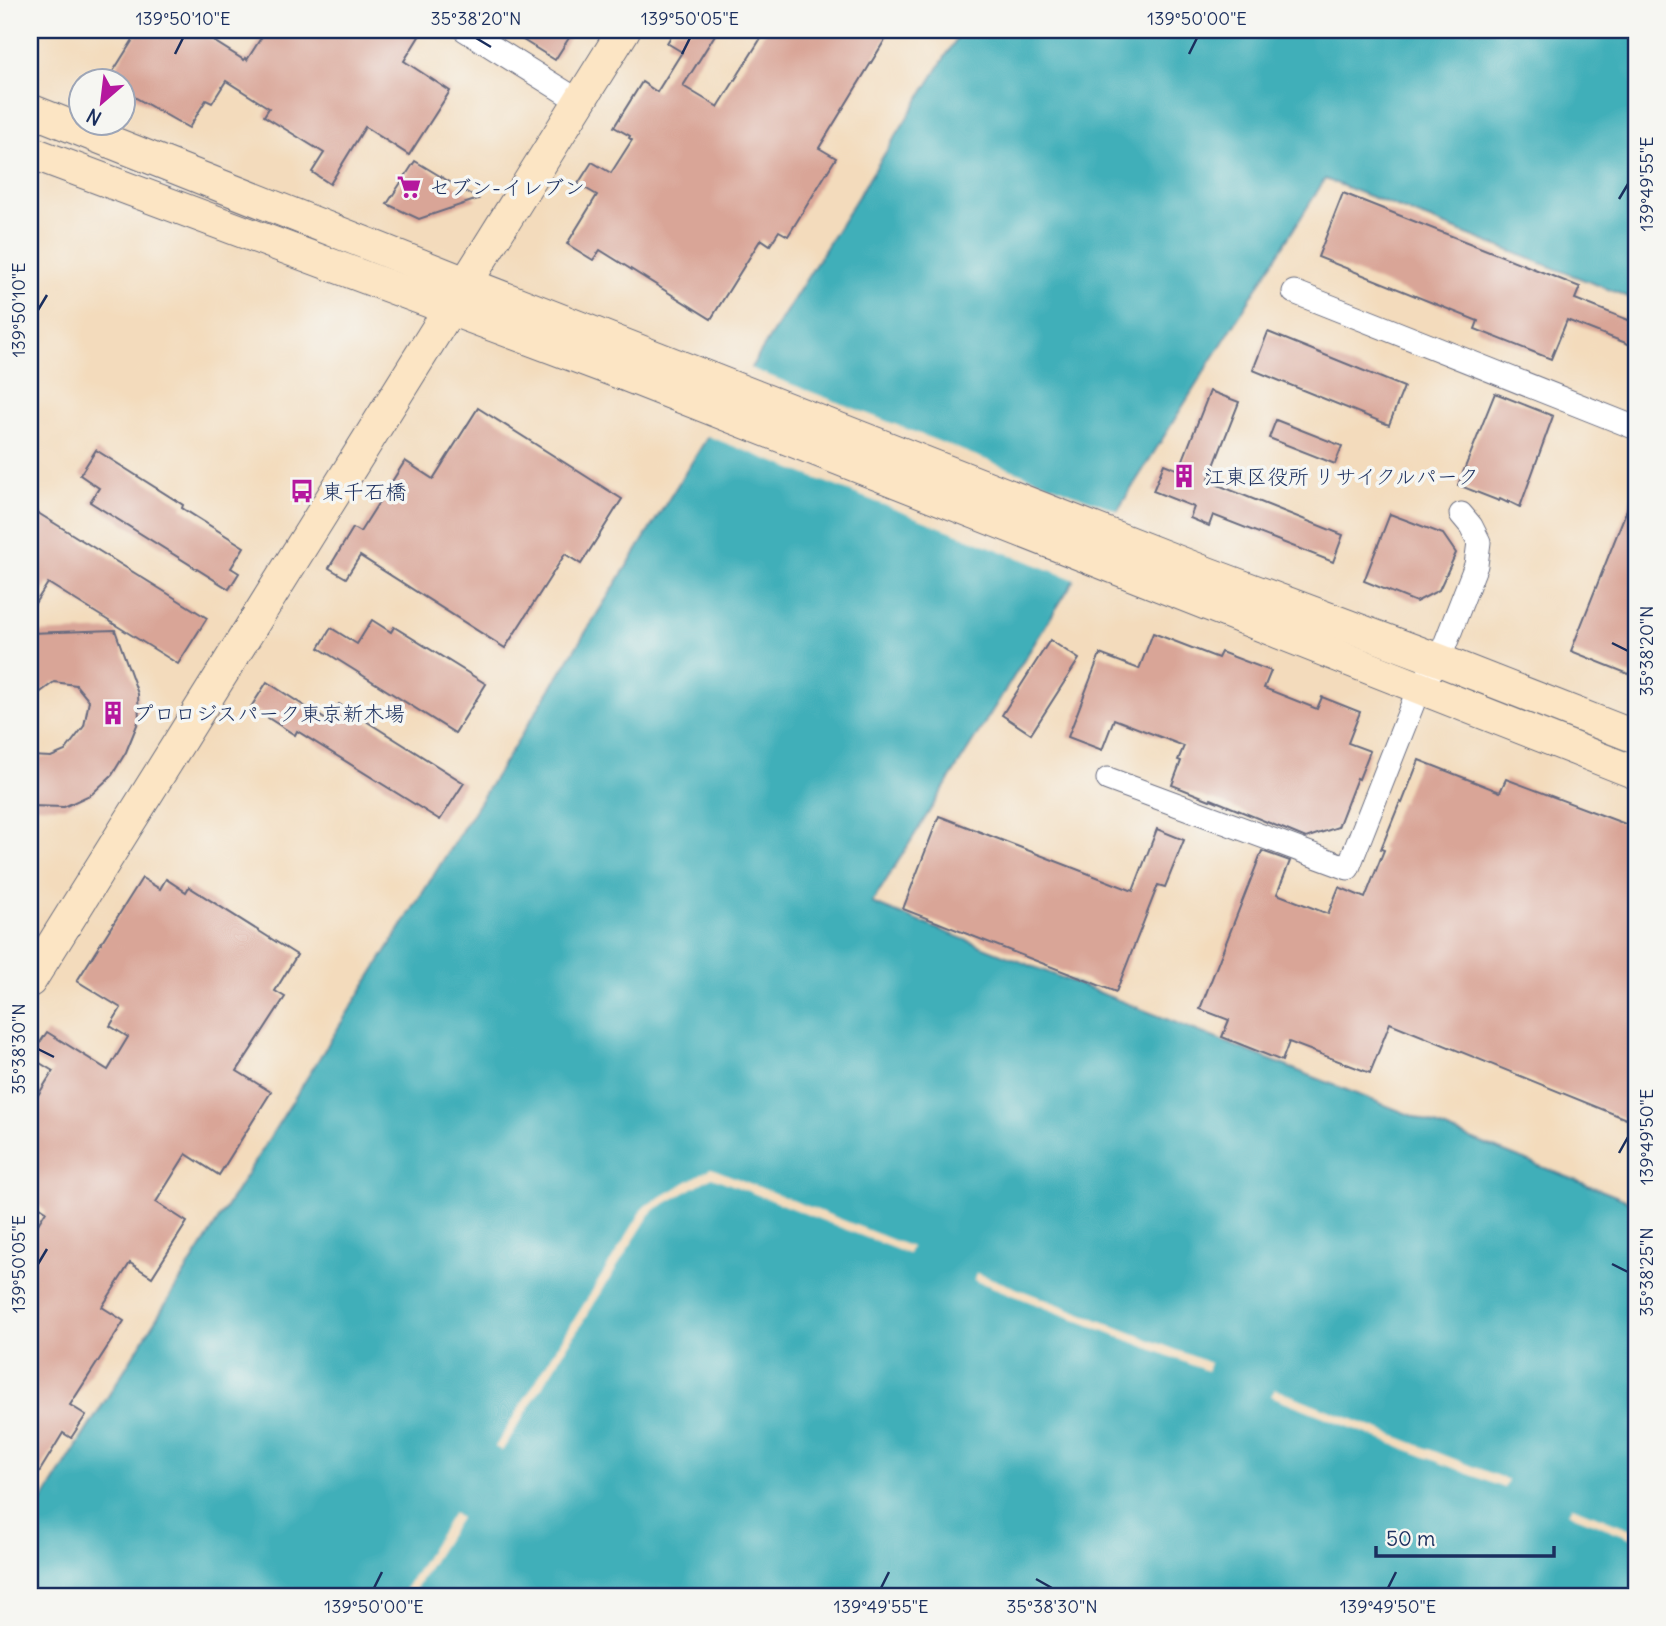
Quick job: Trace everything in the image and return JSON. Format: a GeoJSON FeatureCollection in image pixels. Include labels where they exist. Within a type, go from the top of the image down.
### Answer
{"type":"FeatureCollection","features":[{"type":"Feature","properties":{"kind":"street"},"geometry":{"type":"LineString","coordinates":[[465,30],[579,101]]}},
{"type":"Feature","properties":{"kind":"street"},"geometry":{"type":"LineString","coordinates":[[30,981],[624,30]]}},
{"type":"Feature","properties":{"kind":"street"},"geometry":{"type":"LineString","coordinates":[[30,110],[466,283],[630,362],[1200,586],[1439,660],[1636,737]]}},
{"type":"Feature","properties":{"kind":"street"},"geometry":{"type":"LineString","coordinates":[[30,152],[450,310],[630,362]]}},
{"type":"Feature","properties":{"kind":"street"},"geometry":{"type":"LineString","coordinates":[[1294,292],[1636,428]]}},
{"type":"Feature","properties":{"kind":"street"},"geometry":{"type":"LineString","coordinates":[[1108,779],[1348,868],[1419,688],[1439,660],[1476,565],[1479,542],[1461,514]]}},
{"type":"Feature","properties":{"kind":"street"},"geometry":{"type":"LineString","coordinates":[[1200,586],[1281,632],[1636,773]]}},
{"type":"Feature","properties":{"kind":"water"},"geometry":{"type":"Polygon","coordinates":[[[962,30],[1636,30],[1636,300],[1325,179],[872,903],[1636,1204],[1636,1596],[30,1596],[30,1521],[962,30]]]}},
{"type":"Feature","properties":{"kind":"pier"},"geometry":{"type":"Polygon","coordinates":[[[747,367],[1121,512],[1078,581],[705,435],[747,367]]]}},
{"type":"Feature","properties":{"kind":"pier"},"geometry":{"type":"Polygon","coordinates":[[[711,1168],[911,1247],[908,1254],[712,1177],[652,1211],[502,1451],[495,1447],[645,1206],[711,1168]]]}},
{"type":"Feature","properties":{"kind":"pier"},"geometry":{"type":"Polygon","coordinates":[[[977,1273],[1210,1363],[1207,1371],[974,1280],[977,1273]]]}},
{"type":"Feature","properties":{"kind":"pier"},"geometry":{"type":"Polygon","coordinates":[[[1275,1389],[1508,1480],[1504,1488],[1271,1396],[1275,1389]]]}},
{"type":"Feature","properties":{"kind":"pier"},"geometry":{"type":"Polygon","coordinates":[[[1572,1506],[1636,1531],[1636,1540],[1568,1513],[1572,1506]]]}},
{"type":"Feature","properties":{"kind":"pier"},"geometry":{"type":"Polygon","coordinates":[[[453,1513],[460,1518],[411,1596],[401,1596],[453,1513]]]}},
{"type":"Feature","properties":{"kind":"building"},"geometry":{"type":"Polygon","coordinates":[[[139,30],[196,30],[247,60],[266,30],[423,30],[404,61],[450,91],[409,155],[365,127],[330,184],[312,172],[324,153],[264,116],[269,108],[226,81],[212,103],[206,100],[189,128],[136,98],[136,66],[116,66],[139,30]]]}},
{"type":"Feature","properties":{"kind":"building"},"geometry":{"type":"Polygon","coordinates":[[[507,30],[574,30],[555,60],[507,30]]]}},
{"type":"Feature","properties":{"kind":"building"},"geometry":{"type":"Polygon","coordinates":[[[675,30],[718,30],[683,86],[718,107],[766,30],[891,30],[819,148],[836,158],[788,236],[779,231],[770,245],[761,239],[711,319],[600,250],[593,260],[567,244],[597,195],[578,184],[592,162],[611,173],[632,140],[614,127],[642,82],[657,92],[682,52],[667,43],[675,30]]]}},
{"type":"Feature","properties":{"kind":"building"},"geometry":{"type":"Polygon","coordinates":[[[415,161],[478,199],[419,219],[387,204],[415,161]]]}},
{"type":"Feature","properties":{"kind":"building"},"geometry":{"type":"Polygon","coordinates":[[[1343,193],[1580,287],[1575,299],[1636,323],[1636,347],[1567,320],[1551,359],[1475,329],[1478,321],[1318,257],[1343,193]]]}},
{"type":"Feature","properties":{"kind":"building"},"geometry":{"type":"Polygon","coordinates":[[[1268,332],[1404,387],[1389,425],[1253,370],[1268,332]]]}},
{"type":"Feature","properties":{"kind":"building","name":"江東区役所 リサイクルパーク"},"geometry":{"type":"Polygon","coordinates":[[[1210,391],[1239,402],[1208,481],[1343,535],[1333,562],[1213,515],[1209,526],[1190,518],[1194,507],[1153,491],[1164,464],[1179,470],[1210,391]]]}},
{"type":"Feature","properties":{"kind":"building"},"geometry":{"type":"Polygon","coordinates":[[[1495,393],[1553,416],[1520,507],[1458,485],[1495,393]]]}},
{"type":"Feature","properties":{"kind":"building"},"geometry":{"type":"Polygon","coordinates":[[[478,408],[622,499],[581,564],[565,554],[505,648],[360,556],[346,578],[329,568],[353,528],[360,532],[405,461],[433,479],[478,408]]]}},
{"type":"Feature","properties":{"kind":"building"},"geometry":{"type":"Polygon","coordinates":[[[1276,420],[1342,446],[1335,464],[1269,438],[1276,420]]]}},
{"type":"Feature","properties":{"kind":"building"},"geometry":{"type":"Polygon","coordinates":[[[96,450],[244,547],[231,568],[239,573],[229,589],[90,502],[99,488],[80,475],[96,450]]]}},
{"type":"Feature","properties":{"kind":"building"},"geometry":{"type":"Polygon","coordinates":[[[1636,489],[1636,677],[1571,651],[1636,489]]]}},
{"type":"Feature","properties":{"kind":"building"},"geometry":{"type":"Polygon","coordinates":[[[30,508],[207,618],[178,664],[48,583],[30,611],[30,508]]]}},
{"type":"Feature","properties":{"kind":"building"},"geometry":{"type":"Polygon","coordinates":[[[1390,514],[1443,534],[1456,553],[1439,590],[1416,602],[1364,581],[1390,514]]]}},
{"type":"Feature","properties":{"kind":"building"},"geometry":{"type":"Polygon","coordinates":[[[372,620],[391,632],[394,627],[486,684],[455,733],[319,648],[331,628],[357,644],[372,620]]]}},
{"type":"Feature","properties":{"kind":"building","name":"プロロジスパーク東京新木場"},"geometry":{"type":"Polygon","coordinates":[[[115,630],[138,694],[139,720],[126,752],[112,775],[92,794],[64,807],[30,806],[30,756],[51,757],[65,751],[84,726],[89,701],[76,685],[54,682],[30,700],[30,633],[115,630]]]}},
{"type":"Feature","properties":{"kind":"building"},"geometry":{"type":"Polygon","coordinates":[[[1153,633],[1218,658],[1221,652],[1271,671],[1264,688],[1317,709],[1322,697],[1360,712],[1348,743],[1370,751],[1338,827],[1306,838],[1172,785],[1184,746],[1114,719],[1102,750],[1068,737],[1100,654],[1139,669],[1153,633]]]}},
{"type":"Feature","properties":{"kind":"building"},"geometry":{"type":"Polygon","coordinates":[[[1050,640],[1079,659],[1031,734],[1002,715],[1050,640]]]}},
{"type":"Feature","properties":{"kind":"building"},"geometry":{"type":"Polygon","coordinates":[[[267,682],[328,721],[339,704],[464,783],[440,820],[297,731],[295,735],[251,707],[267,682]]]}},
{"type":"Feature","properties":{"kind":"building"},"geometry":{"type":"Polygon","coordinates":[[[1419,760],[1500,792],[1506,779],[1636,828],[1636,1123],[1390,1023],[1370,1073],[1289,1042],[1282,1061],[1222,1037],[1229,1020],[1200,1009],[1262,851],[1290,861],[1277,894],[1328,914],[1339,887],[1365,898],[1384,850],[1381,849],[1419,760]]]}},
{"type":"Feature","properties":{"kind":"building"},"geometry":{"type":"Polygon","coordinates":[[[939,816],[1133,891],[1157,829],[1184,840],[1165,887],[1158,885],[1116,992],[903,909],[939,816]]]}},
{"type":"Feature","properties":{"kind":"building"},"geometry":{"type":"Polygon","coordinates":[[[142,878],[160,889],[166,879],[186,892],[189,887],[297,955],[275,991],[285,997],[237,1071],[271,1092],[219,1175],[186,1154],[156,1202],[187,1222],[152,1277],[130,1263],[102,1307],[124,1321],[70,1405],[86,1415],[71,1438],[63,1433],[30,1487],[30,1237],[46,1211],[30,1200],[30,1108],[53,1071],[30,1057],[47,1032],[108,1070],[128,1037],[110,1026],[121,1008],[77,981],[142,878]]]}},
{"type":"Feature","properties":{"kind":"place","name":"セブン-イレブン"},"geometry":{"type":"Point","coordinates":[409,187]}},
{"type":"Feature","properties":{"kind":"place","name":"江東区役所 リサイクルパーク"},"geometry":{"type":"Point","coordinates":[1184,476]}},
{"type":"Feature","properties":{"kind":"place","name":"東千石橋"},"geometry":{"type":"Point","coordinates":[302,491]}},
{"type":"Feature","properties":{"kind":"place","name":"プロロジスパーク東京新木場"},"geometry":{"type":"Point","coordinates":[113,713]}}]}
